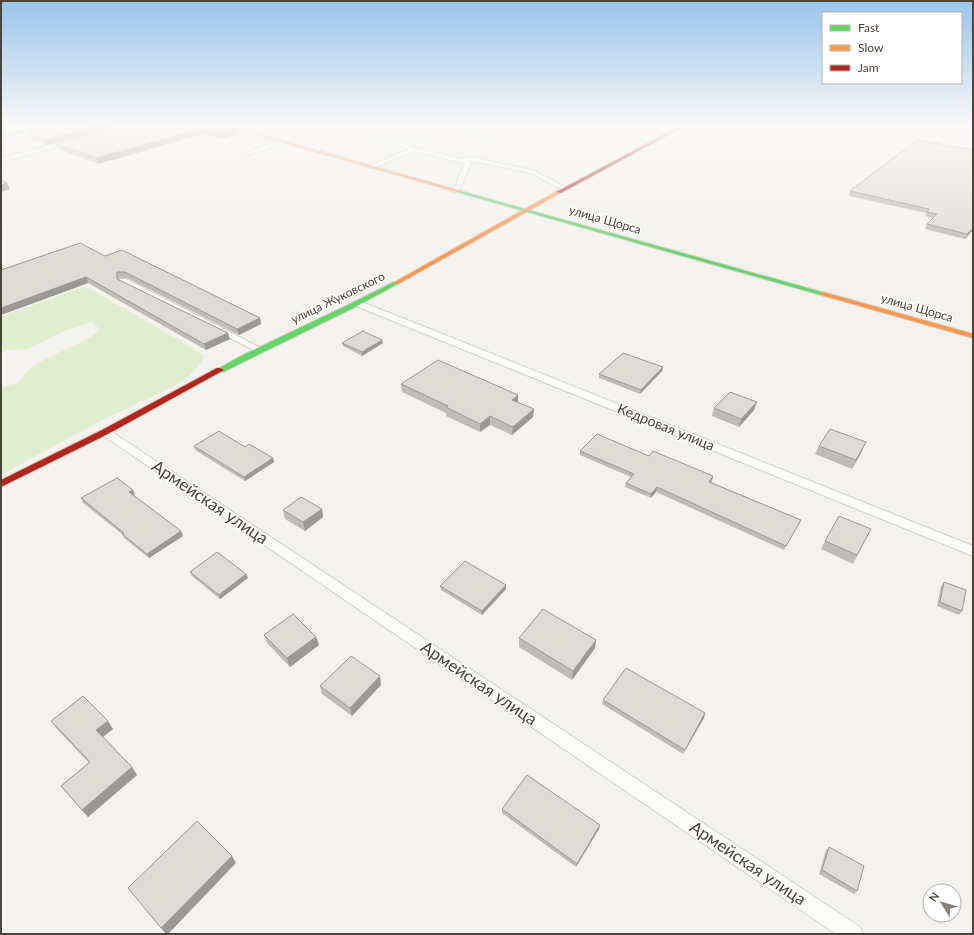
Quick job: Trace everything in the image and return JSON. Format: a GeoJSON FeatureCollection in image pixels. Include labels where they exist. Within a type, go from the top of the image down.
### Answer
{"type":"FeatureCollection","features":[{"type":"Feature","properties":{"kind":"street","name":"улица Щорса"},"geometry":{"type":"LineString","coordinates":[[384,171],[973,336]]}},
{"type":"Feature","properties":{"kind":"street","name":"улица Жуковского"},"geometry":{"type":"LineString","coordinates":[[1,484],[105,432],[259,349],[359,304],[526,210],[599,171]]}},
{"type":"Feature","properties":{"kind":"lane"},"geometry":{"type":"LineString","coordinates":[[456,190],[465,171]]}},
{"type":"Feature","properties":{"kind":"lane"},"geometry":{"type":"LineString","coordinates":[[526,171],[533,172],[565,189]]}},
{"type":"Feature","properties":{"kind":"lane"},"geometry":{"type":"LineString","coordinates":[[124,281],[259,349]]}},
{"type":"Feature","properties":{"kind":"lane","name":"Кедровая улица"},"geometry":{"type":"LineString","coordinates":[[359,304],[973,551]]}},
{"type":"Feature","properties":{"kind":"lane","name":"Армейская улица"},"geometry":{"type":"LineString","coordinates":[[105,432],[853,934]]}},
{"type":"Feature","properties":{"kind":"green space"},"geometry":{"type":"Polygon","coordinates":[[[87,287],[203,354],[204,358],[188,377],[169,389],[104,419],[1,475],[1,387],[18,383],[31,368],[40,362],[91,337],[100,329],[92,322],[64,331],[28,349],[8,350],[1,354],[1,317],[76,289],[87,287]]]}},
{"type":"Feature","properties":{"kind":"building"},"geometry":{"type":"Polygon","coordinates":[[[877,171],[973,171],[973,228],[967,234],[927,224],[937,214],[927,212],[929,209],[850,191],[877,171]]]}},
{"type":"Feature","properties":{"kind":"building"},"geometry":{"type":"Polygon","coordinates":[[[1,180],[7,183],[1,185],[1,180]]]}},
{"type":"Feature","properties":{"kind":"building"},"geometry":{"type":"Polygon","coordinates":[[[80,243],[105,256],[122,250],[260,318],[237,329],[125,272],[117,272],[117,279],[228,333],[204,344],[86,277],[1,308],[1,270],[80,243]]]}},
{"type":"Feature","properties":{"kind":"building"},"geometry":{"type":"Polygon","coordinates":[[[363,331],[382,340],[362,352],[342,343],[363,331]]]}},
{"type":"Feature","properties":{"kind":"building"},"geometry":{"type":"Polygon","coordinates":[[[623,353],[663,367],[641,390],[599,374],[623,353]]]}},
{"type":"Feature","properties":{"kind":"building"},"geometry":{"type":"Polygon","coordinates":[[[438,360],[518,395],[512,400],[534,409],[513,427],[490,416],[480,424],[446,407],[448,406],[401,384],[438,360]]]}},
{"type":"Feature","properties":{"kind":"building"},"geometry":{"type":"Polygon","coordinates":[[[730,392],[757,402],[741,419],[714,408],[730,392]]]}},
{"type":"Feature","properties":{"kind":"building"},"geometry":{"type":"Polygon","coordinates":[[[830,429],[866,442],[856,460],[819,446],[830,429]]]}},
{"type":"Feature","properties":{"kind":"building"},"geometry":{"type":"Polygon","coordinates":[[[219,431],[245,447],[249,444],[273,458],[244,477],[194,446],[219,431]]]}},
{"type":"Feature","properties":{"kind":"building"},"geometry":{"type":"Polygon","coordinates":[[[597,434],[649,456],[653,451],[713,476],[709,482],[801,520],[786,546],[657,487],[651,494],[626,483],[634,474],[580,451],[597,434]]]}},
{"type":"Feature","properties":{"kind":"building"},"geometry":{"type":"Polygon","coordinates":[[[117,478],[133,490],[129,492],[181,531],[147,554],[81,498],[117,478]]]}},
{"type":"Feature","properties":{"kind":"building"},"geometry":{"type":"Polygon","coordinates":[[[301,497],[322,509],[303,522],[283,510],[301,497]]]}},
{"type":"Feature","properties":{"kind":"building"},"geometry":{"type":"Polygon","coordinates":[[[839,516],[871,529],[857,555],[825,541],[839,516]]]}},
{"type":"Feature","properties":{"kind":"building"},"geometry":{"type":"Polygon","coordinates":[[[217,552],[246,574],[219,595],[190,572],[217,552]]]}},
{"type":"Feature","properties":{"kind":"building"},"geometry":{"type":"Polygon","coordinates":[[[465,561],[506,585],[482,611],[440,586],[465,561]]]}},
{"type":"Feature","properties":{"kind":"building"},"geometry":{"type":"Polygon","coordinates":[[[944,582],[966,590],[962,611],[940,602],[944,582]]]}},
{"type":"Feature","properties":{"kind":"building"},"geometry":{"type":"Polygon","coordinates":[[[543,609],[596,640],[573,671],[519,638],[543,609]]]}},
{"type":"Feature","properties":{"kind":"building"},"geometry":{"type":"Polygon","coordinates":[[[293,614],[316,637],[287,658],[264,635],[293,614]]]}},
{"type":"Feature","properties":{"kind":"building"},"geometry":{"type":"Polygon","coordinates":[[[351,656],[380,676],[350,708],[320,686],[351,656]]]}},
{"type":"Feature","properties":{"kind":"building"},"geometry":{"type":"Polygon","coordinates":[[[626,668],[705,713],[685,750],[603,700],[626,668]]]}},
{"type":"Feature","properties":{"kind":"building"},"geometry":{"type":"Polygon","coordinates":[[[83,696],[108,721],[96,730],[132,767],[82,810],[61,786],[90,762],[51,721],[83,696]]]}},
{"type":"Feature","properties":{"kind":"building"},"geometry":{"type":"Polygon","coordinates":[[[527,775],[600,825],[577,864],[502,809],[527,775]]]}},
{"type":"Feature","properties":{"kind":"building"},"geometry":{"type":"Polygon","coordinates":[[[197,821],[232,856],[161,928],[128,888],[197,821]]]}},
{"type":"Feature","properties":{"kind":"building"},"geometry":{"type":"Polygon","coordinates":[[[829,847],[864,866],[857,891],[822,870],[829,847]]]}},
{"type":"Feature","properties":{"kind":"traffic: fast"},"geometry":{"type":"LineString","coordinates":[[459,191],[823,294]]}},
{"type":"Feature","properties":{"kind":"traffic: fast"},"geometry":{"type":"LineString","coordinates":[[220,370],[353,306],[396,283]]}},
{"type":"Feature","properties":{"kind":"traffic: slow"},"geometry":{"type":"LineString","coordinates":[[386,171],[459,191]]}},
{"type":"Feature","properties":{"kind":"traffic: slow"},"geometry":{"type":"LineString","coordinates":[[396,283],[559,192]]}},
{"type":"Feature","properties":{"kind":"traffic: slow"},"geometry":{"type":"LineString","coordinates":[[823,294],[973,336]]}},
{"type":"Feature","properties":{"kind":"traffic: jam"},"geometry":{"type":"LineString","coordinates":[[559,192],[599,171]]}},
{"type":"Feature","properties":{"kind":"traffic: jam"},"geometry":{"type":"LineString","coordinates":[[1,484],[105,432],[220,370]]}}]}
